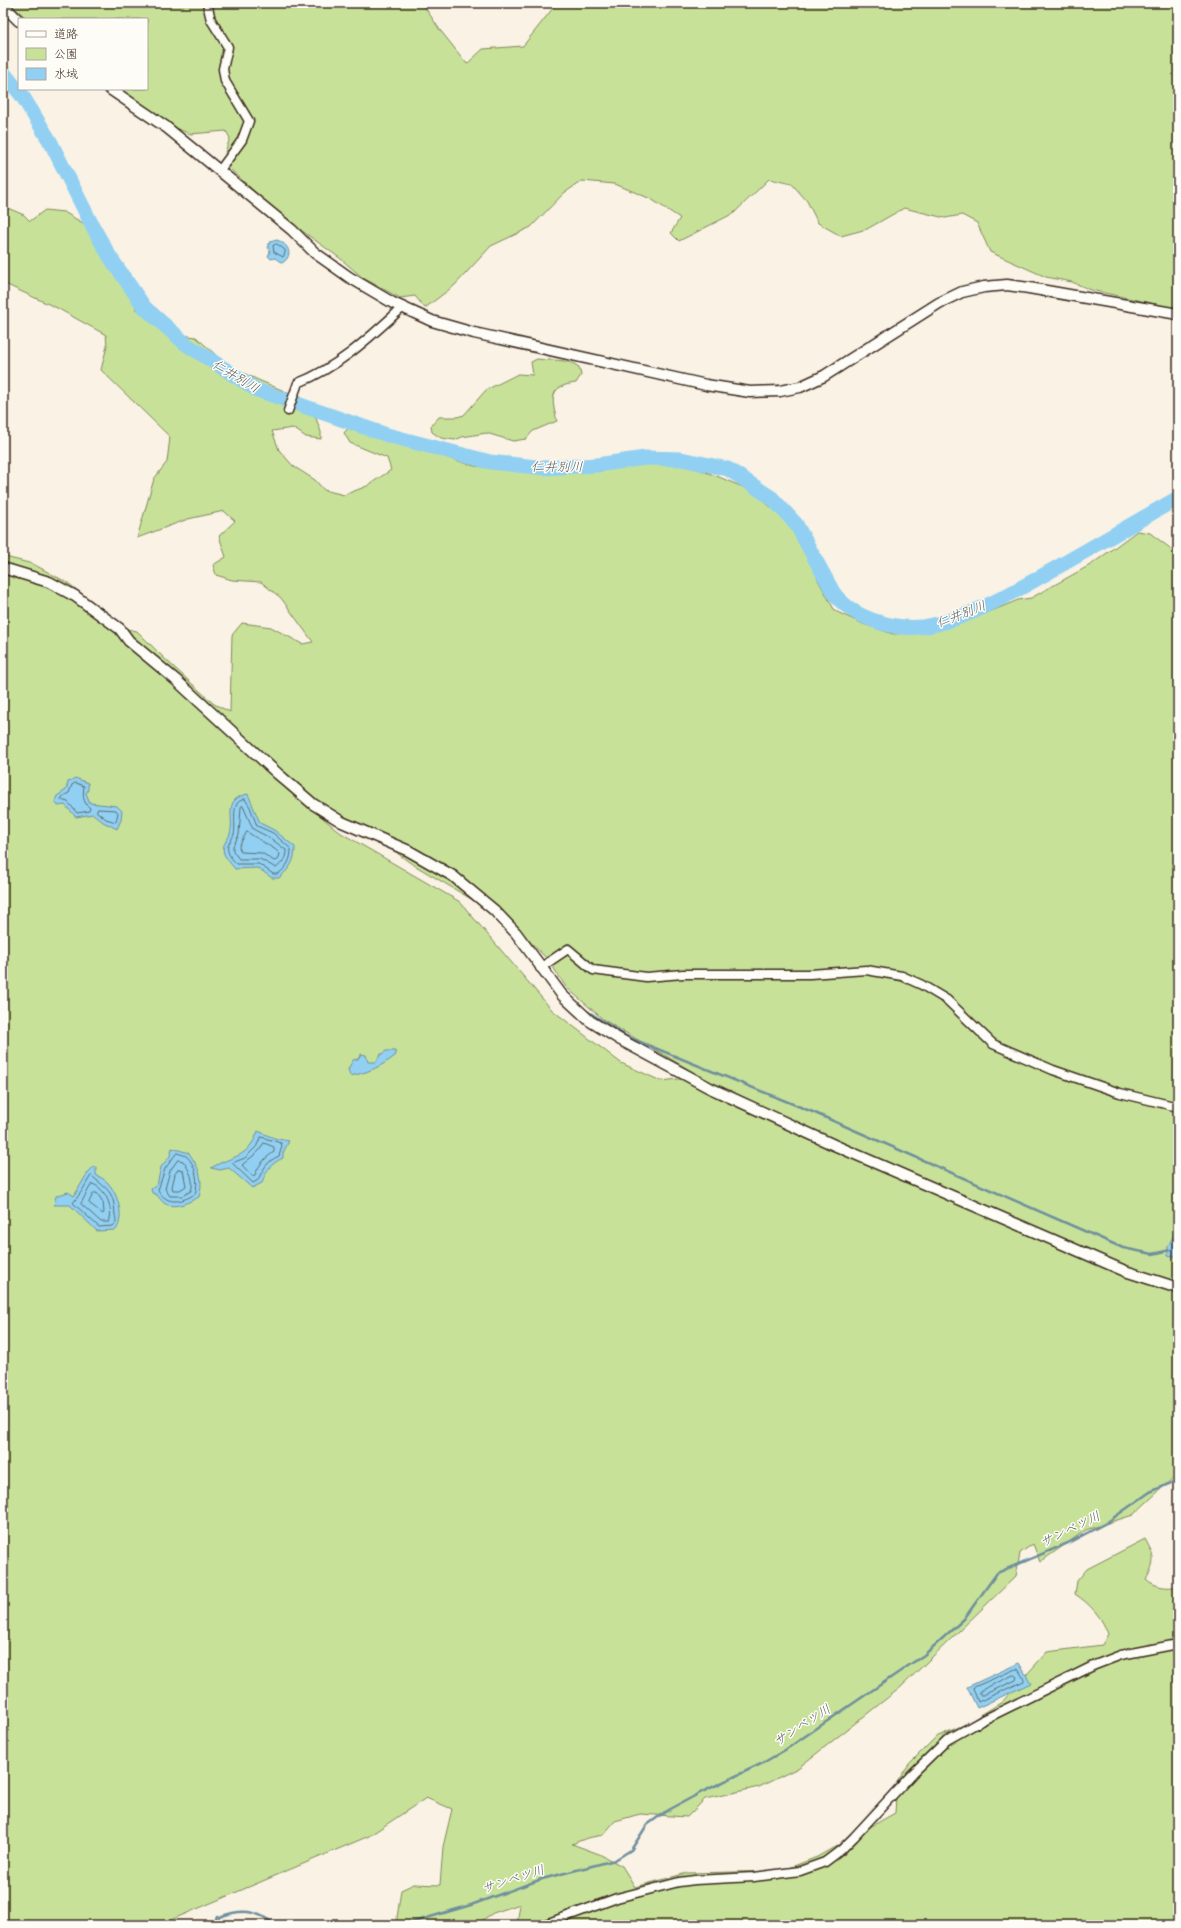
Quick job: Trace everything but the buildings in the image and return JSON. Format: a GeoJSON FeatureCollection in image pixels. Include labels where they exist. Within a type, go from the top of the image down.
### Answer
{"type":"FeatureCollection","features":[{"type":"Feature","properties":{"kind":"street"},"geometry":{"type":"LineString","coordinates":[[207,3],[211,20],[228,47],[223,69],[225,81],[249,121],[242,140],[220,170]]}},
{"type":"Feature","properties":{"kind":"street"},"geometry":{"type":"LineString","coordinates":[[3,5],[18,20]]}},
{"type":"Feature","properties":{"kind":"street"},"geometry":{"type":"LineString","coordinates":[[111,90],[166,127],[220,170],[292,230],[315,253],[349,277],[402,308],[432,321],[474,333],[706,385],[750,392],[787,390],[800,387],[824,376],[939,303],[962,292],[984,287],[1007,286],[1029,288],[1178,314]]}},
{"type":"Feature","properties":{"kind":"street"},"geometry":{"type":"LineString","coordinates":[[288,411],[298,384],[314,377],[359,348],[402,308]]}},
{"type":"Feature","properties":{"kind":"street"},"geometry":{"type":"LineString","coordinates":[[3,568],[49,582],[75,596],[120,629],[129,641],[176,680],[278,774],[314,804],[342,822],[409,851],[453,876],[494,910],[516,933],[540,968],[562,995],[590,1021],[619,1039],[710,1088],[834,1145],[1125,1271],[1178,1288]]}},
{"type":"Feature","properties":{"kind":"street"},"geometry":{"type":"LineString","coordinates":[[540,968],[568,949],[593,970],[646,977],[683,974],[810,974],[866,970],[880,971],[902,976],[922,985],[947,1000],[992,1044],[1053,1070],[1120,1093],[1178,1107]]}},
{"type":"Feature","properties":{"kind":"street"},"geometry":{"type":"LineString","coordinates":[[544,1925],[617,1898],[679,1882],[754,1877],[800,1871],[825,1862],[841,1850],[913,1773],[947,1740],[981,1721],[1095,1665],[1121,1655],[1178,1644]]}},
{"type":"Feature","properties":{"kind":"green space"},"geometry":{"type":"Polygon","coordinates":[[[8,3],[422,3],[440,30],[467,64],[483,49],[523,46],[557,3],[1178,3],[1178,309],[1091,290],[1072,282],[1046,277],[990,252],[977,223],[962,215],[945,218],[904,208],[867,229],[841,236],[818,223],[807,201],[792,184],[769,179],[734,213],[679,241],[671,233],[680,218],[651,199],[615,184],[582,181],[564,193],[531,227],[491,246],[455,285],[425,308],[415,296],[400,298],[363,278],[341,259],[279,214],[229,168],[225,152],[230,138],[226,131],[190,134],[174,127],[118,90],[148,90],[148,18],[27,18],[8,3]]]}},
{"type":"Feature","properties":{"kind":"green space"},"geometry":{"type":"Polygon","coordinates":[[[3,206],[24,215],[30,221],[45,210],[64,212],[88,226],[116,277],[136,306],[136,310],[156,308],[182,335],[196,337],[227,365],[310,402],[321,432],[321,439],[306,437],[293,428],[272,431],[279,450],[293,466],[315,480],[324,490],[344,495],[367,486],[391,470],[387,458],[350,443],[344,433],[349,427],[474,466],[525,471],[567,471],[598,461],[655,461],[690,466],[752,491],[800,532],[814,563],[818,580],[835,611],[863,624],[893,634],[929,632],[987,613],[1018,600],[1031,598],[1092,564],[1137,531],[1150,533],[1178,554],[1178,1210],[1176,1214],[1178,1215],[1178,1476],[1174,1477],[1133,1515],[1086,1530],[1040,1562],[1033,1544],[1020,1553],[1016,1576],[900,1688],[798,1768],[759,1787],[705,1799],[687,1817],[640,1814],[615,1821],[603,1835],[587,1838],[572,1844],[599,1854],[622,1866],[635,1887],[687,1873],[781,1871],[817,1857],[895,1813],[897,1782],[909,1764],[936,1737],[966,1724],[1002,1702],[1047,1652],[1102,1645],[1108,1634],[1095,1611],[1075,1594],[1077,1581],[1087,1569],[1145,1539],[1151,1550],[1153,1559],[1153,1563],[1146,1579],[1161,1587],[1178,1586],[1178,1925],[517,1925],[520,1904],[493,1913],[475,1925],[396,1925],[401,1890],[414,1884],[440,1885],[443,1847],[452,1809],[426,1798],[369,1836],[159,1925],[3,1925],[3,554],[9,558],[33,564],[68,583],[127,629],[137,631],[214,704],[230,712],[232,635],[242,623],[271,627],[302,644],[313,642],[281,598],[261,582],[232,580],[216,575],[213,565],[226,557],[219,536],[235,521],[224,511],[188,519],[137,538],[154,479],[167,462],[170,437],[101,370],[107,346],[106,335],[57,308],[3,283],[3,206]],[[261,762],[263,769],[341,833],[460,902],[552,1010],[621,1063],[661,1081],[688,1078],[693,1072],[604,1020],[566,987],[549,961],[513,924],[409,862],[360,825],[321,806],[261,762]]]}},
{"type":"Feature","properties":{"kind":"green space"},"geometry":{"type":"Polygon","coordinates":[[[537,359],[564,361],[579,367],[581,375],[576,383],[561,387],[554,394],[553,400],[557,421],[533,431],[526,439],[513,441],[486,433],[462,437],[455,440],[441,438],[432,432],[431,426],[439,417],[457,417],[464,415],[486,390],[518,374],[533,375],[531,362],[537,359]]]}},
{"type":"Feature","properties":{"kind":"water"},"geometry":{"type":"Polygon","coordinates":[[[277,240],[285,244],[289,254],[286,260],[282,263],[275,258],[271,259],[268,256],[270,252],[268,246],[270,242],[277,240]]]}},
{"type":"Feature","properties":{"kind":"water"},"geometry":{"type":"Polygon","coordinates":[[[75,778],[88,783],[88,790],[86,793],[90,803],[117,806],[122,811],[121,820],[117,829],[103,822],[93,814],[76,817],[65,805],[58,806],[55,801],[57,796],[66,790],[68,782],[75,778]]]}},
{"type":"Feature","properties":{"kind":"water"},"geometry":{"type":"Polygon","coordinates":[[[248,794],[260,823],[274,830],[295,847],[293,861],[279,878],[272,878],[258,868],[235,869],[224,854],[224,846],[230,834],[231,828],[232,804],[240,796],[248,794]]]}},
{"type":"Feature","properties":{"kind":"water"},"geometry":{"type":"Polygon","coordinates":[[[386,1051],[395,1051],[396,1055],[374,1068],[363,1073],[350,1076],[348,1069],[353,1060],[358,1059],[361,1054],[366,1055],[368,1062],[376,1062],[380,1055],[386,1051]]]}},
{"type":"Feature","properties":{"kind":"water"},"geometry":{"type":"Polygon","coordinates":[[[258,1131],[274,1138],[289,1141],[283,1153],[283,1158],[269,1168],[262,1183],[252,1188],[229,1168],[220,1170],[211,1168],[244,1152],[254,1140],[258,1131]]]}},
{"type":"Feature","properties":{"kind":"water"},"geometry":{"type":"Polygon","coordinates":[[[172,1148],[189,1153],[198,1169],[201,1179],[199,1197],[186,1203],[173,1206],[164,1203],[152,1193],[151,1189],[157,1185],[161,1167],[170,1156],[172,1148]]]}},
{"type":"Feature","properties":{"kind":"water"},"geometry":{"type":"Polygon","coordinates":[[[93,1167],[96,1167],[96,1175],[107,1182],[111,1187],[117,1199],[120,1219],[116,1230],[97,1231],[70,1205],[54,1205],[56,1196],[68,1192],[74,1196],[93,1167]]]}},
{"type":"Feature","properties":{"kind":"water"},"geometry":{"type":"Polygon","coordinates":[[[1178,1227],[1178,1258],[1168,1256],[1168,1246],[1178,1227]]]}},
{"type":"Feature","properties":{"kind":"water"},"geometry":{"type":"Polygon","coordinates":[[[1019,1663],[1031,1683],[977,1708],[967,1687],[1019,1663]]]}},
{"type":"Feature","properties":{"kind":"waterway","name":"仁井別川"},"geometry":{"type":"LineString","coordinates":[[3,72],[23,97],[51,143],[94,229],[110,257],[145,308],[186,344],[257,390],[387,435],[490,462],[545,468],[597,465],[645,458],[681,459],[728,469],[772,498],[796,524],[833,592],[842,602],[852,610],[878,622],[906,627],[920,627],[948,621],[978,610],[993,603],[1178,498]]}},
{"type":"Feature","properties":{"kind":"waterway"},"geometry":{"type":"LineString","coordinates":[[587,1011],[628,1037],[815,1113],[1123,1248],[1153,1254],[1170,1250]]}},
{"type":"Feature","properties":{"kind":"waterway","name":"サンベツ川"},"geometry":{"type":"LineString","coordinates":[[403,1925],[471,1905],[542,1879],[615,1860],[631,1850],[647,1825],[665,1812],[702,1792],[761,1764],[785,1750],[924,1655],[964,1619],[997,1573],[1068,1543],[1106,1523],[1150,1492],[1178,1480]]}},
{"type":"Feature","properties":{"kind":"waterway","name":"サンベツ川"},"geometry":{"type":"LineString","coordinates":[[213,1925],[217,1916],[219,1917],[241,1912],[255,1913],[275,1925]]}}]}
